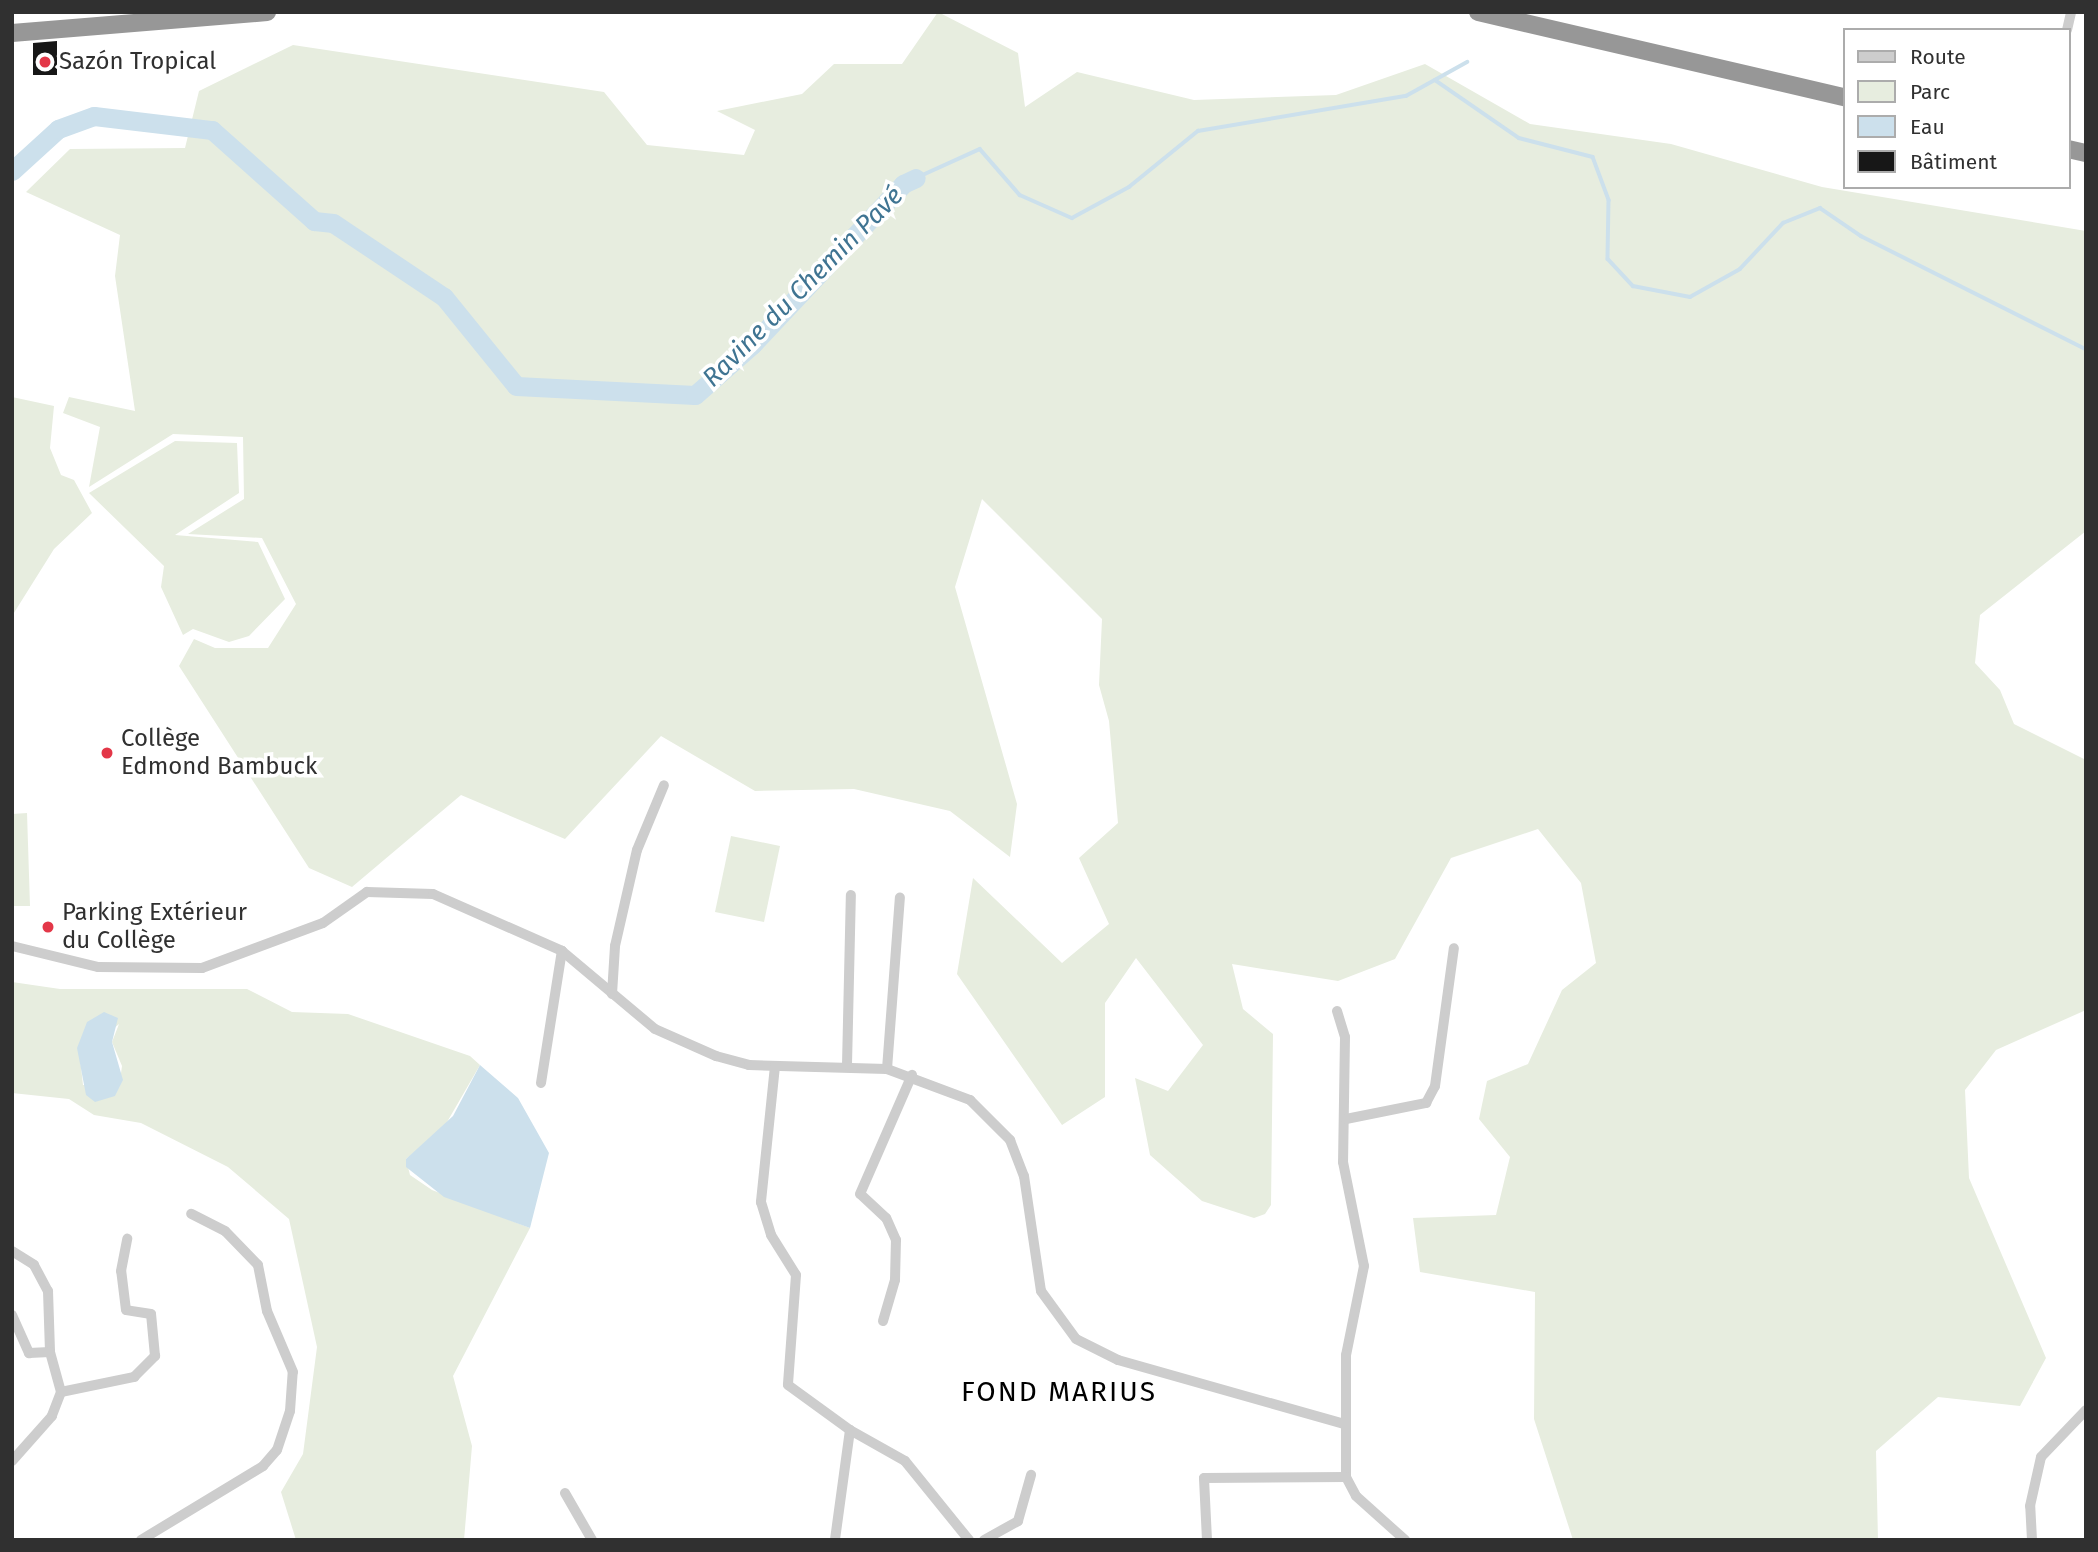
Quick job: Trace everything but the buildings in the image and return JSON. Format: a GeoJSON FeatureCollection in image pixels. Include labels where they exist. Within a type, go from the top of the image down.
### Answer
{"type":"FeatureCollection","features":[{"type":"Feature","properties":{"kind":"highway"},"geometry":{"type":"LineString","coordinates":[[12,31],[115,25],[145,17],[267,12]]}},
{"type":"Feature","properties":{"kind":"highway"},"geometry":{"type":"LineString","coordinates":[[1478,12],[1842,97]]}},
{"type":"Feature","properties":{"kind":"street"},"geometry":{"type":"LineString","coordinates":[[611,994],[615,946],[637,850],[664,785]]}},
{"type":"Feature","properties":{"kind":"street"},"geometry":{"type":"LineString","coordinates":[[12,946],[98,967],[202,968],[323,923],[368,891],[398,888],[449,900],[562,951],[611,994],[689,1046],[775,1066],[847,1065],[887,1069],[912,1075],[970,1100],[1010,1140],[1024,1176],[1041,1291],[1076,1339],[1132,1365],[1341,1423]]}},
{"type":"Feature","properties":{"kind":"street"},"geometry":{"type":"LineString","coordinates":[[847,1065],[851,895]]}},
{"type":"Feature","properties":{"kind":"street"},"geometry":{"type":"LineString","coordinates":[[887,1069],[900,897]]}},
{"type":"Feature","properties":{"kind":"street"},"geometry":{"type":"LineString","coordinates":[[1346,1119],[1426,1103],[1435,1086],[1454,948]]}},
{"type":"Feature","properties":{"kind":"street"},"geometry":{"type":"LineString","coordinates":[[541,1083],[562,951]]}},
{"type":"Feature","properties":{"kind":"street"},"geometry":{"type":"LineString","coordinates":[[1337,1012],[1345,1037],[1346,1119],[1343,1162],[1364,1266],[1346,1355],[1341,1423],[1346,1476],[1356,1496],[1405,1540]]}},
{"type":"Feature","properties":{"kind":"street"},"geometry":{"type":"LineString","coordinates":[[775,1066],[761,1202],[771,1235],[796,1275],[788,1385],[850,1430],[905,1461],[970,1540]]}},
{"type":"Feature","properties":{"kind":"street"},"geometry":{"type":"LineString","coordinates":[[883,1321],[895,1280],[896,1240],[886,1218],[860,1194],[912,1075]]}},
{"type":"Feature","properties":{"kind":"street"},"geometry":{"type":"LineString","coordinates":[[141,1540],[263,1466],[277,1450],[290,1411],[289,1355],[272,1324],[258,1265],[241,1243],[191,1214]]}},
{"type":"Feature","properties":{"kind":"street"},"geometry":{"type":"LineString","coordinates":[[61,1392],[134,1377],[155,1356],[151,1314],[126,1310],[121,1271],[127,1239]]}},
{"type":"Feature","properties":{"kind":"street"},"geometry":{"type":"LineString","coordinates":[[12,1251],[34,1265],[48,1291],[50,1352],[61,1392],[52,1416],[12,1461]]}},
{"type":"Feature","properties":{"kind":"street"},"geometry":{"type":"LineString","coordinates":[[12,1315],[29,1353],[50,1352]]}},
{"type":"Feature","properties":{"kind":"street"},"geometry":{"type":"LineString","coordinates":[[2032,1540],[2030,1506],[2041,1457],[2057,1433],[2086,1410]]}},
{"type":"Feature","properties":{"kind":"street"},"geometry":{"type":"LineString","coordinates":[[835,1540],[850,1430]]}},
{"type":"Feature","properties":{"kind":"street"},"geometry":{"type":"LineString","coordinates":[[984,1540],[1018,1521],[1031,1475]]}},
{"type":"Feature","properties":{"kind":"street"},"geometry":{"type":"LineString","coordinates":[[1208,1540],[1204,1478],[1346,1476]]}},
{"type":"Feature","properties":{"kind":"street"},"geometry":{"type":"LineString","coordinates":[[565,1493],[592,1540]]}},
{"type":"Feature","properties":{"kind":"green space"},"geometry":{"type":"Polygon","coordinates":[[[938,12],[1018,53],[1025,107],[1077,72],[1194,100],[1336,95],[1425,64],[1530,124],[1671,144],[1822,187],[2086,231],[2086,531],[1980,615],[1975,663],[2000,690],[2014,724],[2086,760],[2086,1010],[1996,1050],[1965,1090],[1969,1178],[2046,1358],[2020,1406],[1938,1397],[1876,1451],[1878,1540],[1573,1540],[1534,1419],[1535,1292],[1420,1272],[1413,1218],[1496,1215],[1510,1157],[1479,1119],[1487,1081],[1528,1064],[1562,990],[1596,963],[1581,883],[1538,829],[1451,858],[1395,959],[1338,981],[1232,964],[1243,1009],[1273,1034],[1271,1205],[1265,1214],[1254,1218],[1202,1201],[1150,1155],[1135,1078],[1168,1091],[1203,1045],[1136,958],[1105,1003],[1105,1097],[1062,1125],[957,974],[973,878],[1062,963],[1109,924],[1079,858],[1118,823],[1109,721],[1099,685],[1102,619],[982,499],[955,587],[1017,804],[1010,857],[950,811],[854,789],[755,791],[661,736],[565,839],[461,795],[352,887],[309,868],[179,666],[194,639],[215,648],[268,648],[296,604],[262,538],[188,534],[244,499],[243,437],[173,434],[89,487],[100,427],[63,413],[69,397],[135,411],[115,276],[120,235],[26,192],[70,149],[185,148],[199,91],[293,45],[604,92],[647,145],[744,155],[755,130],[717,111],[802,94],[834,64],[902,64],[938,12]]]}},
{"type":"Feature","properties":{"kind":"green space"},"geometry":{"type":"Polygon","coordinates":[[[12,397],[54,406],[50,448],[61,475],[74,480],[92,513],[54,549],[12,616],[12,397]]]}},
{"type":"Feature","properties":{"kind":"green space"},"geometry":{"type":"Polygon","coordinates":[[[175,441],[237,443],[239,493],[175,535],[258,542],[285,599],[249,636],[229,642],[193,629],[183,635],[161,587],[164,566],[89,493],[175,441]]]}},
{"type":"Feature","properties":{"kind":"green space"},"geometry":{"type":"Polygon","coordinates":[[[27,813],[30,906],[12,906],[12,814],[27,813]]]}},
{"type":"Feature","properties":{"kind":"green space"},"geometry":{"type":"Polygon","coordinates":[[[731,836],[780,846],[764,922],[715,912],[731,836]]]}},
{"type":"Feature","properties":{"kind":"green space"},"geometry":{"type":"Polygon","coordinates":[[[12,982],[60,989],[247,989],[292,1012],[348,1014],[470,1056],[480,1065],[443,1129],[406,1159],[410,1175],[432,1190],[530,1228],[453,1376],[472,1446],[464,1540],[296,1540],[281,1492],[303,1454],[317,1347],[289,1219],[228,1167],[141,1123],[94,1115],[69,1099],[12,1093],[12,982]],[[119,1024],[80,1058],[83,1085],[119,1088],[122,1066],[112,1042],[119,1024]]]}},
{"type":"Feature","properties":{"kind":"water"},"geometry":{"type":"Polygon","coordinates":[[[104,1012],[118,1018],[112,1042],[123,1080],[115,1096],[95,1102],[86,1095],[77,1048],[87,1022],[104,1012]]]}},
{"type":"Feature","properties":{"kind":"water"},"geometry":{"type":"Polygon","coordinates":[[[480,1065],[518,1098],[549,1153],[530,1228],[444,1197],[406,1167],[406,1159],[453,1116],[480,1065]]]}},
{"type":"Feature","properties":{"kind":"waterway","name":"Ravine du Chemin Pavé"},"geometry":{"type":"LineString","coordinates":[[916,178],[980,149],[1020,195],[1072,218],[1129,187],[1198,131],[1406,96],[1467,62]]}},
{"type":"Feature","properties":{"kind":"waterway","name":"Ravine du Chemin Pavé"},"geometry":{"type":"LineString","coordinates":[[1435,80],[1519,138],[1593,157],[1609,200],[1608,259],[1633,286],[1690,297],[1740,269],[1783,223],[1820,208],[1861,236],[2086,349]]}},
{"type":"Feature","properties":{"kind":"waterway","name":"Ravine du Chemin Pavé"},"geometry":{"type":"LineString","coordinates":[[12,171],[58,129],[94,116],[212,130],[314,221],[333,223],[444,297],[516,386],[695,395],[752,345],[903,184],[916,178]]}},
{"type":"Feature","properties":{"kind":"place","name":"Sazón Tropical"},"geometry":{"type":"Point","coordinates":[45,62]}},
{"type":"Feature","properties":{"kind":"place","name":"Collège Edmond Bambuck"},"geometry":{"type":"Point","coordinates":[107,753]}},
{"type":"Feature","properties":{"kind":"place","name":"Parking Extérieur du Collège"},"geometry":{"type":"Point","coordinates":[48,927]}},
{"type":"Feature","properties":{"kind":"district","name":"FOND MARIUS"},"geometry":{"type":"Point","coordinates":[1059,1392]}}]}
